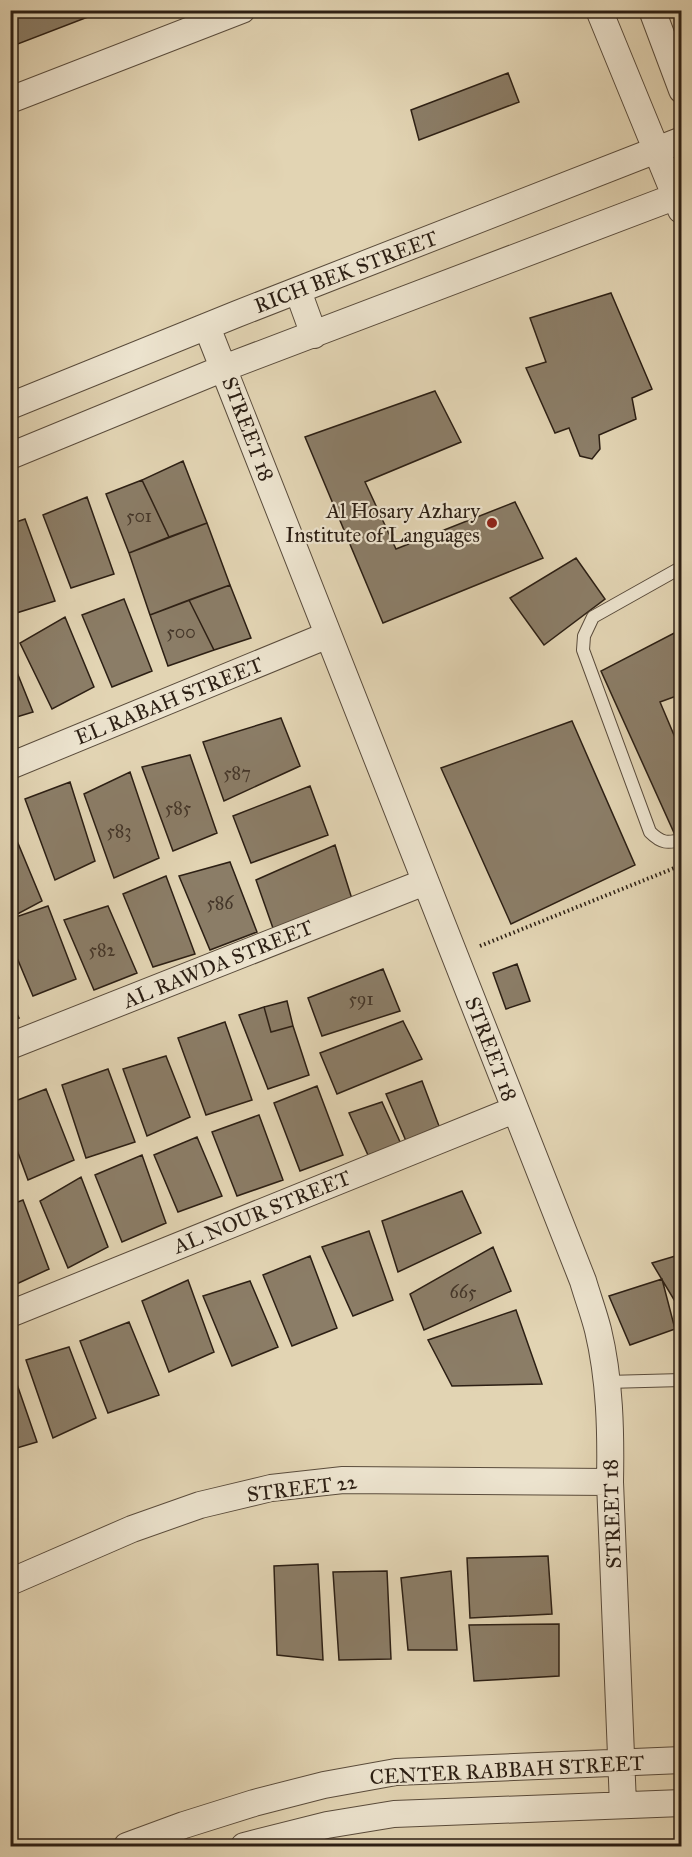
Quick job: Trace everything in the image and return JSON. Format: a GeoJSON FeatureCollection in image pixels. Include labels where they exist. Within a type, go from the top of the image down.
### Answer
{"type":"FeatureCollection","features":[{"type":"Feature","properties":{"kind":"street"},"geometry":{"type":"LineString","coordinates":[[10,100],[242,10]]}},
{"type":"Feature","properties":{"kind":"street"},"geometry":{"type":"LineString","coordinates":[[10,456],[224,369],[680,200],[599,10]]}},
{"type":"Feature","properties":{"kind":"street"},"geometry":{"type":"LineString","coordinates":[[652,10],[681,90]]}},
{"type":"Feature","properties":{"kind":"street","name":"RICH BEK STREET"},"geometry":{"type":"LineString","coordinates":[[10,406],[681,140]]}},
{"type":"Feature","properties":{"kind":"street"},"geometry":{"type":"LineString","coordinates":[[298,291],[314,335]]}},
{"type":"Feature","properties":{"kind":"street","name":"STREET 18"},"geometry":{"type":"LineString","coordinates":[[207,327],[583,1281],[598,1331],[607,1382],[610,1433],[623,1805]]}},
{"type":"Feature","properties":{"kind":"street","name":"EL RABAH STREET"},"geometry":{"type":"LineString","coordinates":[[10,766],[328,635]]}},
{"type":"Feature","properties":{"kind":"street","name":"AL RAWDA STREET"},"geometry":{"type":"LineString","coordinates":[[10,1046],[425,882]]}},
{"type":"Feature","properties":{"kind":"street","name":"AL NOUR STREET"},"geometry":{"type":"LineString","coordinates":[[10,1314],[514,1110]]}},
{"type":"Feature","properties":{"kind":"street","name":"STREET 22"},"geometry":{"type":"LineString","coordinates":[[10,1582],[132,1529],[200,1505],[271,1488],[343,1480],[610,1482]]}},
{"type":"Feature","properties":{"kind":"street","name":"CENTER RABBAH STREET"},"geometry":{"type":"LineString","coordinates":[[127,1846],[254,1803],[324,1785],[396,1772],[681,1760]]}},
{"type":"Feature","properties":{"kind":"street","name":"CENTER RABBAH STREET"},"geometry":{"type":"LineString","coordinates":[[244,1846],[327,1826],[394,1814],[681,1803]]}},
{"type":"Feature","properties":{"kind":"lane"},"geometry":{"type":"LineString","coordinates":[[681,567],[593,617],[584,636],[583,650],[650,832],[663,842],[670,843],[681,838]]}},
{"type":"Feature","properties":{"kind":"lane"},"geometry":{"type":"LineString","coordinates":[[607,1382],[681,1380]]}},
{"type":"Feature","properties":{"kind":"path"},"geometry":{"type":"LineString","coordinates":[[454,957],[681,865]]}},
{"type":"Feature","properties":{"kind":"building"},"geometry":{"type":"Polygon","coordinates":[[[10,10],[106,10],[10,47],[10,10]]]}},
{"type":"Feature","properties":{"kind":"building"},"geometry":{"type":"Polygon","coordinates":[[[508,73],[519,102],[419,140],[411,110],[508,73]]]}},
{"type":"Feature","properties":{"kind":"building"},"geometry":{"type":"Polygon","coordinates":[[[611,293],[652,389],[632,398],[636,419],[599,435],[600,449],[592,459],[580,456],[569,428],[555,433],[526,368],[546,362],[530,318],[611,293]]]}},
{"type":"Feature","properties":{"kind":"building"},"geometry":{"type":"Polygon","coordinates":[[[435,391],[461,442],[365,482],[396,549],[515,502],[543,558],[383,623],[305,437],[435,391]]]}},
{"type":"Feature","properties":{"kind":"building"},"geometry":{"type":"Polygon","coordinates":[[[183,461],[207,523],[169,537],[142,480],[183,461]]]}},
{"type":"Feature","properties":{"kind":"building"},"geometry":{"type":"Polygon","coordinates":[[[142,480],[169,537],[129,553],[106,494],[142,480]]]}},
{"type":"Feature","properties":{"kind":"building"},"geometry":{"type":"Polygon","coordinates":[[[87,497],[114,574],[71,588],[43,515],[87,497]]]}},
{"type":"Feature","properties":{"kind":"building"},"geometry":{"type":"Polygon","coordinates":[[[25,519],[55,601],[13,614],[10,609],[10,524],[25,519]]]}},
{"type":"Feature","properties":{"kind":"building"},"geometry":{"type":"Polygon","coordinates":[[[207,523],[230,585],[150,615],[129,553],[207,523]]]}},
{"type":"Feature","properties":{"kind":"building"},"geometry":{"type":"Polygon","coordinates":[[[576,558],[605,599],[544,645],[510,598],[576,558]]]}},
{"type":"Feature","properties":{"kind":"building"},"geometry":{"type":"Polygon","coordinates":[[[230,585],[251,638],[214,650],[189,600],[230,585]]]}},
{"type":"Feature","properties":{"kind":"building"},"geometry":{"type":"Polygon","coordinates":[[[124,599],[152,671],[112,687],[82,615],[124,599]]]}},
{"type":"Feature","properties":{"kind":"building"},"geometry":{"type":"Polygon","coordinates":[[[189,600],[214,650],[168,666],[150,615],[189,600]]]}},
{"type":"Feature","properties":{"kind":"building"},"geometry":{"type":"Polygon","coordinates":[[[65,617],[94,687],[52,709],[20,643],[65,617]]]}},
{"type":"Feature","properties":{"kind":"building"},"geometry":{"type":"Polygon","coordinates":[[[682,629],[682,694],[660,702],[682,754],[682,832],[675,835],[601,671],[682,629]]]}},
{"type":"Feature","properties":{"kind":"building"},"geometry":{"type":"Polygon","coordinates":[[[10,655],[33,712],[10,719],[10,655]]]}},
{"type":"Feature","properties":{"kind":"building"},"geometry":{"type":"Polygon","coordinates":[[[281,718],[300,766],[224,801],[203,742],[281,718]]]}},
{"type":"Feature","properties":{"kind":"building"},"geometry":{"type":"Polygon","coordinates":[[[572,721],[635,865],[511,924],[441,768],[572,721]]]}},
{"type":"Feature","properties":{"kind":"building"},"geometry":{"type":"Polygon","coordinates":[[[190,755],[217,833],[173,851],[142,767],[190,755]]]}},
{"type":"Feature","properties":{"kind":"building"},"geometry":{"type":"Polygon","coordinates":[[[130,772],[159,858],[114,878],[84,794],[130,772]]]}},
{"type":"Feature","properties":{"kind":"building"},"geometry":{"type":"Polygon","coordinates":[[[70,782],[95,861],[55,880],[25,799],[70,782]]]}},
{"type":"Feature","properties":{"kind":"building"},"geometry":{"type":"Polygon","coordinates":[[[310,786],[328,835],[251,863],[233,816],[310,786]]]}},
{"type":"Feature","properties":{"kind":"building"},"geometry":{"type":"Polygon","coordinates":[[[10,824],[42,901],[10,918],[10,824]]]}},
{"type":"Feature","properties":{"kind":"building"},"geometry":{"type":"Polygon","coordinates":[[[335,845],[352,899],[274,931],[256,880],[335,845]]]}},
{"type":"Feature","properties":{"kind":"building"},"geometry":{"type":"Polygon","coordinates":[[[230,862],[257,932],[210,950],[179,876],[230,862]]]}},
{"type":"Feature","properties":{"kind":"building"},"geometry":{"type":"Polygon","coordinates":[[[166,876],[195,954],[153,967],[123,894],[166,876]]]}},
{"type":"Feature","properties":{"kind":"building"},"geometry":{"type":"Polygon","coordinates":[[[48,906],[76,979],[33,996],[10,941],[10,919],[48,906]]]}},
{"type":"Feature","properties":{"kind":"building"},"geometry":{"type":"Polygon","coordinates":[[[108,906],[137,973],[94,990],[64,920],[108,906]]]}},
{"type":"Feature","properties":{"kind":"building"},"geometry":{"type":"Polygon","coordinates":[[[517,964],[530,1001],[506,1009],[493,973],[517,964]]]}},
{"type":"Feature","properties":{"kind":"building"},"geometry":{"type":"Polygon","coordinates":[[[383,969],[400,1011],[322,1036],[308,998],[383,969]]]}},
{"type":"Feature","properties":{"kind":"building"},"geometry":{"type":"Polygon","coordinates":[[[10,999],[19,1018],[10,1021],[10,999]]]}},
{"type":"Feature","properties":{"kind":"building"},"geometry":{"type":"Polygon","coordinates":[[[287,1001],[293,1026],[271,1032],[264,1007],[287,1001]]]}},
{"type":"Feature","properties":{"kind":"building"},"geometry":{"type":"Polygon","coordinates":[[[264,1007],[271,1032],[293,1026],[309,1075],[268,1089],[239,1015],[264,1007]]]}},
{"type":"Feature","properties":{"kind":"building"},"geometry":{"type":"Polygon","coordinates":[[[403,1021],[422,1059],[337,1094],[320,1053],[403,1021]]]}},
{"type":"Feature","properties":{"kind":"building"},"geometry":{"type":"Polygon","coordinates":[[[225,1022],[252,1100],[206,1115],[178,1038],[225,1022]]]}},
{"type":"Feature","properties":{"kind":"building"},"geometry":{"type":"Polygon","coordinates":[[[166,1056],[190,1117],[147,1136],[123,1069],[166,1056]]]}},
{"type":"Feature","properties":{"kind":"building"},"geometry":{"type":"Polygon","coordinates":[[[108,1069],[135,1142],[86,1158],[62,1085],[108,1069]]]}},
{"type":"Feature","properties":{"kind":"building"},"geometry":{"type":"Polygon","coordinates":[[[422,1081],[439,1126],[406,1141],[386,1094],[422,1081]]]}},
{"type":"Feature","properties":{"kind":"building"},"geometry":{"type":"Polygon","coordinates":[[[317,1086],[343,1155],[300,1171],[274,1103],[317,1086]]]}},
{"type":"Feature","properties":{"kind":"building"},"geometry":{"type":"Polygon","coordinates":[[[46,1089],[74,1160],[28,1180],[10,1131],[10,1103],[46,1089]]]}},
{"type":"Feature","properties":{"kind":"building"},"geometry":{"type":"Polygon","coordinates":[[[382,1102],[401,1144],[368,1155],[349,1113],[382,1102]]]}},
{"type":"Feature","properties":{"kind":"building"},"geometry":{"type":"Polygon","coordinates":[[[259,1115],[283,1180],[237,1196],[212,1132],[259,1115]]]}},
{"type":"Feature","properties":{"kind":"building"},"geometry":{"type":"Polygon","coordinates":[[[197,1137],[222,1196],[178,1212],[154,1155],[197,1137]]]}},
{"type":"Feature","properties":{"kind":"building"},"geometry":{"type":"Polygon","coordinates":[[[142,1155],[166,1223],[122,1242],[95,1175],[142,1155]]]}},
{"type":"Feature","properties":{"kind":"building"},"geometry":{"type":"Polygon","coordinates":[[[81,1177],[108,1247],[68,1268],[40,1201],[81,1177]]]}},
{"type":"Feature","properties":{"kind":"building"},"geometry":{"type":"Polygon","coordinates":[[[462,1191],[481,1233],[398,1272],[382,1221],[462,1191]]]}},
{"type":"Feature","properties":{"kind":"building"},"geometry":{"type":"Polygon","coordinates":[[[23,1200],[49,1269],[10,1287],[10,1205],[23,1200]]]}},
{"type":"Feature","properties":{"kind":"building"},"geometry":{"type":"Polygon","coordinates":[[[369,1231],[393,1300],[353,1316],[322,1247],[369,1231]]]}},
{"type":"Feature","properties":{"kind":"building"},"geometry":{"type":"Polygon","coordinates":[[[493,1247],[511,1291],[424,1330],[410,1294],[493,1247]]]}},
{"type":"Feature","properties":{"kind":"building"},"geometry":{"type":"Polygon","coordinates":[[[682,1254],[682,1313],[652,1263],[682,1254]]]}},
{"type":"Feature","properties":{"kind":"building"},"geometry":{"type":"Polygon","coordinates":[[[310,1256],[337,1328],[292,1346],[263,1275],[310,1256]]]}},
{"type":"Feature","properties":{"kind":"building"},"geometry":{"type":"Polygon","coordinates":[[[662,1279],[675,1329],[630,1345],[609,1296],[662,1279]]]}},
{"type":"Feature","properties":{"kind":"building"},"geometry":{"type":"Polygon","coordinates":[[[188,1280],[214,1352],[169,1372],[142,1301],[188,1280]]]}},
{"type":"Feature","properties":{"kind":"building"},"geometry":{"type":"Polygon","coordinates":[[[250,1281],[278,1347],[232,1366],[203,1296],[250,1281]]]}},
{"type":"Feature","properties":{"kind":"building"},"geometry":{"type":"Polygon","coordinates":[[[516,1310],[542,1384],[452,1386],[428,1340],[516,1310]]]}},
{"type":"Feature","properties":{"kind":"building"},"geometry":{"type":"Polygon","coordinates":[[[129,1322],[159,1395],[108,1413],[80,1341],[129,1322]]]}},
{"type":"Feature","properties":{"kind":"building"},"geometry":{"type":"Polygon","coordinates":[[[69,1347],[96,1418],[53,1438],[26,1360],[69,1347]]]}},
{"type":"Feature","properties":{"kind":"building"},"geometry":{"type":"Polygon","coordinates":[[[10,1367],[37,1442],[10,1450],[10,1367]]]}},
{"type":"Feature","properties":{"kind":"building"},"geometry":{"type":"Polygon","coordinates":[[[548,1556],[552,1614],[470,1618],[467,1558],[548,1556]]]}},
{"type":"Feature","properties":{"kind":"building"},"geometry":{"type":"Polygon","coordinates":[[[318,1564],[323,1660],[277,1655],[274,1566],[318,1564]]]}},
{"type":"Feature","properties":{"kind":"building"},"geometry":{"type":"Polygon","coordinates":[[[387,1571],[391,1659],[339,1660],[333,1572],[387,1571]]]}},
{"type":"Feature","properties":{"kind":"building"},"geometry":{"type":"Polygon","coordinates":[[[451,1571],[457,1650],[408,1650],[401,1578],[451,1571]]]}},
{"type":"Feature","properties":{"kind":"building"},"geometry":{"type":"Polygon","coordinates":[[[559,1624],[559,1676],[474,1681],[469,1625],[559,1624]]]}},
{"type":"Feature","properties":{"kind":"place","name":"Al Hosary Azhary Institute of Languages"},"geometry":{"type":"Point","coordinates":[492,523]}}]}
